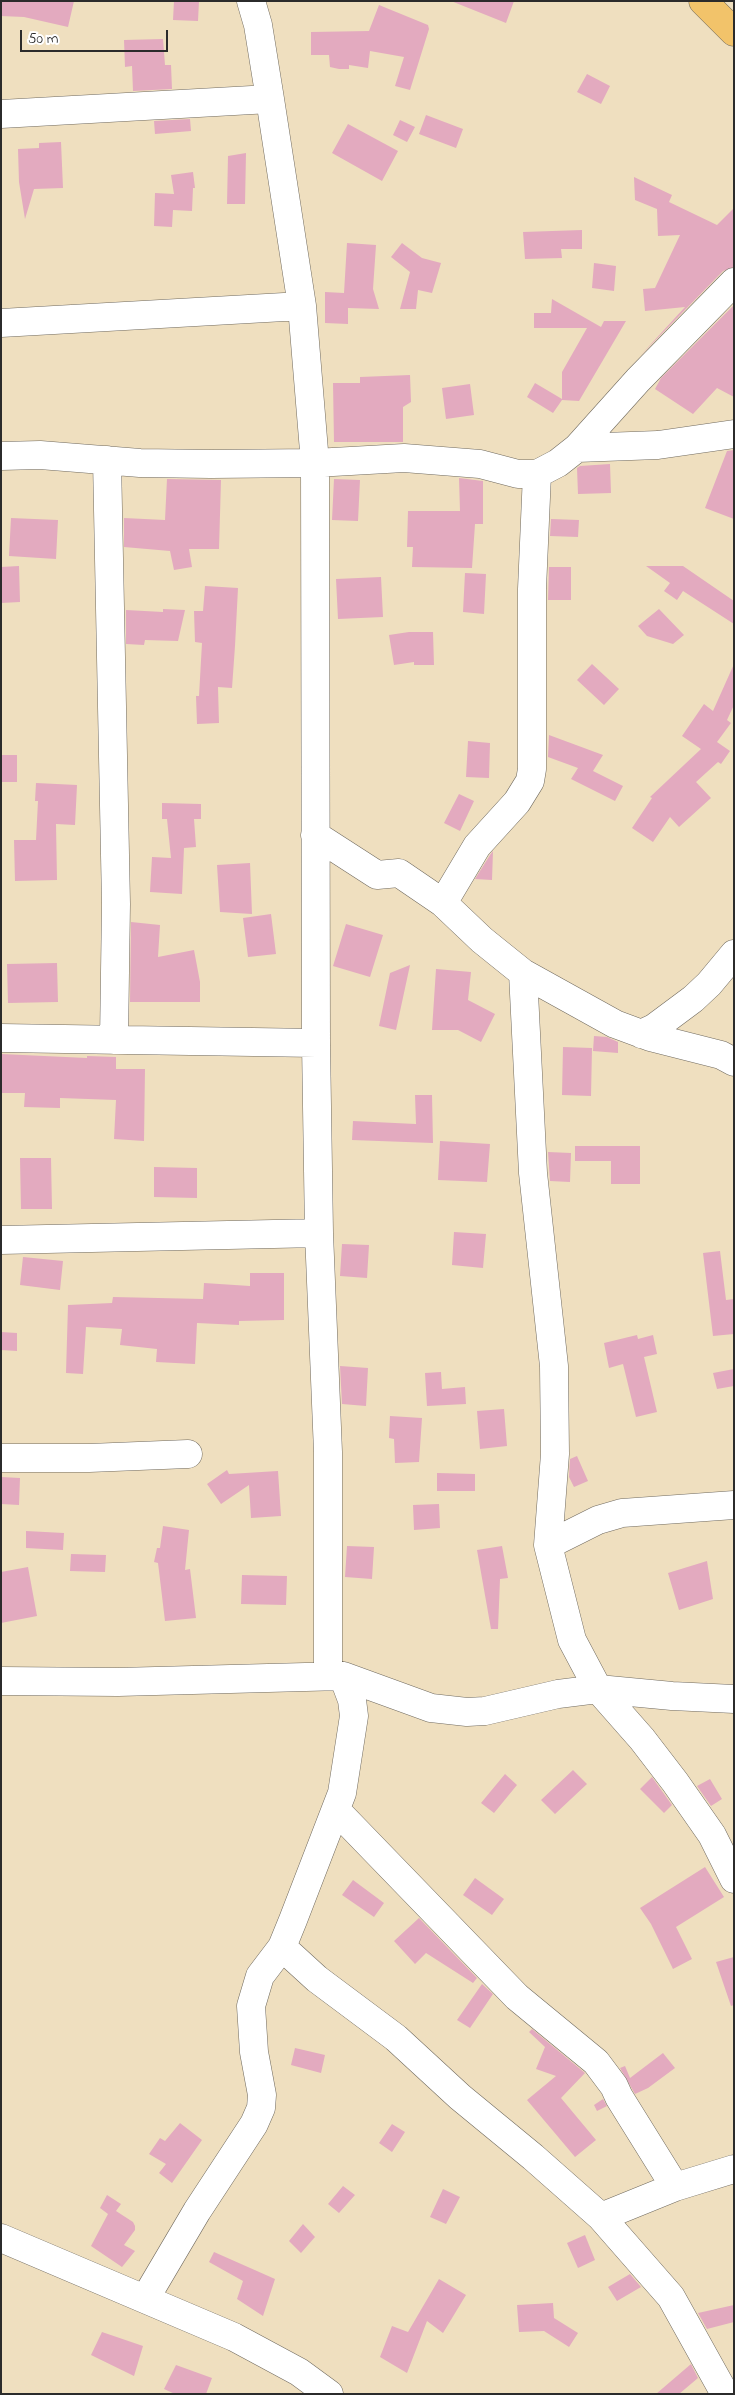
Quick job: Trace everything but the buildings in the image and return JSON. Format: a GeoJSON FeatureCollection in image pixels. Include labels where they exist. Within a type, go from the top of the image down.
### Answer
{"type":"FeatureCollection","features":[{"type":"Feature","properties":{"kind":"main road"},"geometry":{"type":"LineString","coordinates":[[703,1],[734,32]]}},
{"type":"Feature","properties":{"kind":"street"},"geometry":{"type":"LineString","coordinates":[[146,2299],[197,2211],[254,2124],[261,2108],[262,2095],[254,2052],[251,2006],[260,1976],[282,1947],[336,1810],[342,1793],[354,1716],[352,1700],[336,1676],[319,1233],[316,1043],[315,462],[302,306],[258,25],[251,1]]}},
{"type":"Feature","properties":{"kind":"street"},"geometry":{"type":"LineString","coordinates":[[1,114],[270,99]]}},
{"type":"Feature","properties":{"kind":"street"},"geometry":{"type":"LineString","coordinates":[[1,456],[40,455],[176,463],[412,459],[480,464],[518,474],[537,474],[558,463],[577,448],[638,380],[734,282]]}},
{"type":"Feature","properties":{"kind":"street"},"geometry":{"type":"LineString","coordinates":[[1,323],[302,306]]}},
{"type":"Feature","properties":{"kind":"street"},"geometry":{"type":"LineString","coordinates":[[577,448],[658,445],[734,434]]}},
{"type":"Feature","properties":{"kind":"street"},"geometry":{"type":"LineString","coordinates":[[107,460],[116,904],[114,1040]]}},
{"type":"Feature","properties":{"kind":"street"},"geometry":{"type":"LineString","coordinates":[[443,903],[477,846],[517,802],[530,781],[532,769],[532,589],[537,474]]}},
{"type":"Feature","properties":{"kind":"street"},"geometry":{"type":"LineString","coordinates":[[315,835],[377,875],[399,873],[443,903],[482,940],[523,973],[615,1024],[641,1034],[721,1055],[734,1062]]}},
{"type":"Feature","properties":{"kind":"street"},"geometry":{"type":"LineString","coordinates":[[641,1034],[654,1028],[694,999],[734,954]]}},
{"type":"Feature","properties":{"kind":"street"},"geometry":{"type":"LineString","coordinates":[[523,973],[533,1173],[554,1366],[556,1454],[548,1545],[572,1640],[598,1688],[642,1739],[675,1782],[712,1835],[734,1879]]}},
{"type":"Feature","properties":{"kind":"street"},"geometry":{"type":"LineString","coordinates":[[1,1038],[316,1043]]}},
{"type":"Feature","properties":{"kind":"street"},"geometry":{"type":"LineString","coordinates":[[1,1240],[319,1233]]}},
{"type":"Feature","properties":{"kind":"street"},"geometry":{"type":"LineString","coordinates":[[1,1458],[89,1458],[188,1454]]}},
{"type":"Feature","properties":{"kind":"street"},"geometry":{"type":"LineString","coordinates":[[548,1545],[598,1520],[622,1513],[734,1505]]}},
{"type":"Feature","properties":{"kind":"street"},"geometry":{"type":"LineString","coordinates":[[1,1681],[266,1680],[336,1676],[431,1708],[450,1712],[485,1711],[558,1694],[598,1688],[672,1696],[734,1699]]}},
{"type":"Feature","properties":{"kind":"street"},"geometry":{"type":"LineString","coordinates":[[336,1810],[517,1997],[596,2062],[614,2086],[675,2187]]}},
{"type":"Feature","properties":{"kind":"street"},"geometry":{"type":"LineString","coordinates":[[282,1947],[317,1979],[396,2038],[460,2097],[533,2157],[601,2217],[672,2297],[726,2394]]}},
{"type":"Feature","properties":{"kind":"street"},"geometry":{"type":"LineString","coordinates":[[601,2217],[675,2187],[734,2169]]}},
{"type":"Feature","properties":{"kind":"street"},"geometry":{"type":"LineString","coordinates":[[1,2238],[234,2337],[299,2372],[329,2394]]}}]}
